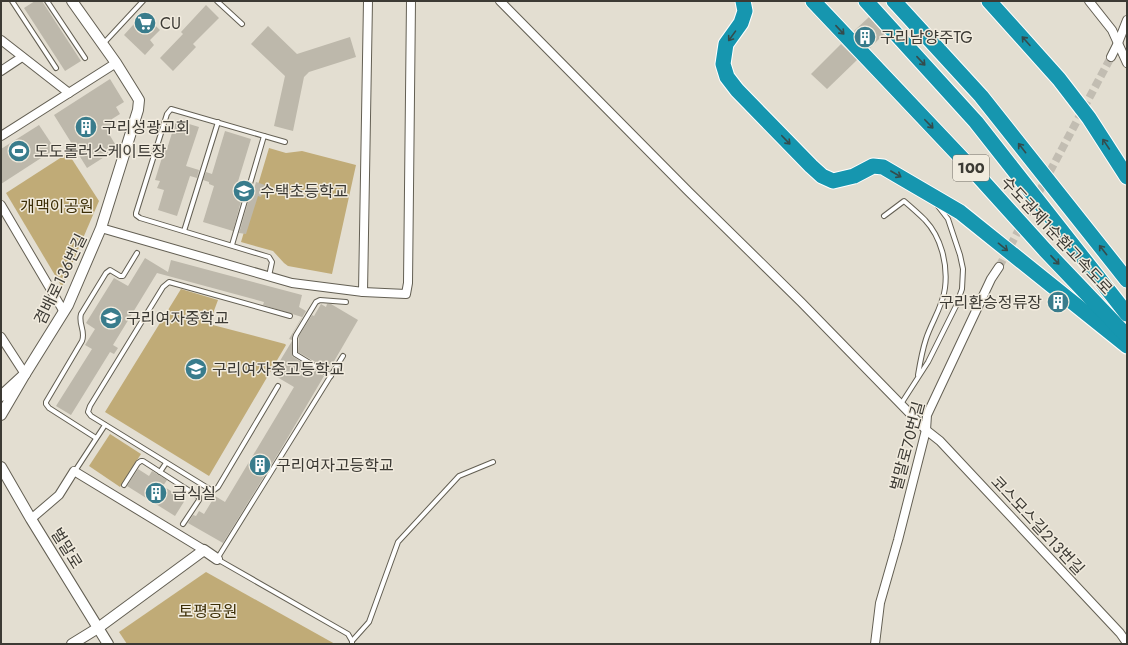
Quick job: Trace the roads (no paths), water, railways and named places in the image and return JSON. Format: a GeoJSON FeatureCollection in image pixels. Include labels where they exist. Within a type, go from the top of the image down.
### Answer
{"type":"FeatureCollection","features":[{"type":"Feature","properties":{"kind":"highway"},"geometry":{"type":"LineString","coordinates":[[743,1],[745,11],[741,23],[726,44],[722,64],[727,77],[737,90],[822,176],[833,180],[854,176],[873,166],[883,167],[960,212],[1127,346]]}},
{"type":"Feature","properties":{"kind":"highway","name":"수도권제1순환고속도로"},"geometry":{"type":"LineString","coordinates":[[813,1],[1127,336]]}},
{"type":"Feature","properties":{"kind":"highway","name":"수도권제1순환고속도로"},"geometry":{"type":"LineString","coordinates":[[866,1],[976,122],[1127,314]]}},
{"type":"Feature","properties":{"kind":"highway","name":"수도권제1순환고속도로"},"geometry":{"type":"LineString","coordinates":[[894,1],[981,96],[1127,280]]}},
{"type":"Feature","properties":{"kind":"highway"},"geometry":{"type":"LineString","coordinates":[[989,1],[1059,79],[1088,118],[1127,176]]}},
{"type":"Feature","properties":{"kind":"street","name":"겸배로136번길"},"geometry":{"type":"LineString","coordinates":[[25,374],[64,312],[101,228],[138,110],[139,100],[116,63],[72,1]]}},
{"type":"Feature","properties":{"kind":"street"},"geometry":{"type":"LineString","coordinates":[[363,292],[368,1]]}},
{"type":"Feature","properties":{"kind":"street"},"geometry":{"type":"LineString","coordinates":[[101,228],[292,283],[363,292],[406,294],[408,283],[411,1]]}},
{"type":"Feature","properties":{"kind":"street","name":"코스모스길213번길"},"geometry":{"type":"LineString","coordinates":[[500,1],[672,175],[801,302],[901,405],[926,430],[940,441],[1120,633],[1127,643]]}},
{"type":"Feature","properties":{"kind":"street"},"geometry":{"type":"LineString","coordinates":[[1089,1],[1112,30],[1127,63]]}},
{"type":"Feature","properties":{"kind":"street"},"geometry":{"type":"LineString","coordinates":[[1111,57],[1127,20]]}},
{"type":"Feature","properties":{"kind":"street"},"geometry":{"type":"LineString","coordinates":[[1,40],[69,93]]}},
{"type":"Feature","properties":{"kind":"street"},"geometry":{"type":"LineString","coordinates":[[1,71],[22,57]]}},
{"type":"Feature","properties":{"kind":"street"},"geometry":{"type":"LineString","coordinates":[[1,136],[116,63]]}},
{"type":"Feature","properties":{"kind":"street"},"geometry":{"type":"LineString","coordinates":[[1,205],[64,312]]}},
{"type":"Feature","properties":{"kind":"street","name":"벌말로70번길"},"geometry":{"type":"LineString","coordinates":[[875,644],[880,603],[898,540],[926,430],[927,415],[991,279],[999,267]]}},
{"type":"Feature","properties":{"kind":"street"},"geometry":{"type":"LineString","coordinates":[[1,337],[25,374]]}},
{"type":"Feature","properties":{"kind":"street"},"geometry":{"type":"LineString","coordinates":[[1,396],[25,374]]}},
{"type":"Feature","properties":{"kind":"street"},"geometry":{"type":"LineString","coordinates":[[1,415],[25,374]]}},
{"type":"Feature","properties":{"kind":"street","name":"벌말로"},"geometry":{"type":"LineString","coordinates":[[1,466],[31,519],[108,644]]}},
{"type":"Feature","properties":{"kind":"street"},"geometry":{"type":"LineString","coordinates":[[31,519],[59,495],[74,471],[217,559]]}},
{"type":"Feature","properties":{"kind":"street"},"geometry":{"type":"LineString","coordinates":[[72,644],[98,628],[204,550]]}},
{"type":"Feature","properties":{"kind":"lane"},"geometry":{"type":"LineString","coordinates":[[12,1],[56,68]]}},
{"type":"Feature","properties":{"kind":"lane"},"geometry":{"type":"LineString","coordinates":[[47,1],[85,58]]}},
{"type":"Feature","properties":{"kind":"lane"},"geometry":{"type":"LineString","coordinates":[[103,44],[143,1]]}},
{"type":"Feature","properties":{"kind":"lane"},"geometry":{"type":"LineString","coordinates":[[217,1],[242,24]]}},
{"type":"Feature","properties":{"kind":"lane"},"geometry":{"type":"LineString","coordinates":[[269,277],[272,262],[270,257],[140,218],[136,215],[136,213],[169,110],[172,109],[285,142]]}},
{"type":"Feature","properties":{"kind":"lane"},"geometry":{"type":"LineString","coordinates":[[184,231],[218,122]]}},
{"type":"Feature","properties":{"kind":"lane"},"geometry":{"type":"LineString","coordinates":[[232,245],[264,136]]}},
{"type":"Feature","properties":{"kind":"lane"},"geometry":{"type":"LineString","coordinates":[[901,405],[928,362],[956,306],[962,289],[963,269],[948,219],[929,194]]}},
{"type":"Feature","properties":{"kind":"lane"},"geometry":{"type":"LineString","coordinates":[[884,216],[904,201],[925,221],[936,237],[943,253],[946,270],[945,289],[926,340],[918,378]]}},
{"type":"Feature","properties":{"kind":"lane"},"geometry":{"type":"LineString","coordinates":[[96,438],[49,408],[46,402],[83,338],[84,333],[80,319],[81,314],[101,280],[109,270],[123,276],[137,254]]}},
{"type":"Feature","properties":{"kind":"lane"},"geometry":{"type":"LineString","coordinates":[[278,386],[216,488],[211,490],[105,425],[88,412],[89,408],[166,283],[171,282],[290,316]]}},
{"type":"Feature","properties":{"kind":"lane"},"geometry":{"type":"LineString","coordinates":[[331,376],[295,354],[295,338],[316,302],[320,300],[346,302]]}},
{"type":"Feature","properties":{"kind":"lane"},"geometry":{"type":"LineString","coordinates":[[343,356],[217,559],[348,634],[352,642],[369,622],[398,542],[459,476],[493,462]]}},
{"type":"Feature","properties":{"kind":"lane"},"geometry":{"type":"LineString","coordinates":[[74,471],[105,425]]}},
{"type":"Feature","properties":{"kind":"lane"},"geometry":{"type":"LineString","coordinates":[[124,485],[138,463],[141,461],[199,497],[184,524]]}},
{"type":"Feature","properties":{"kind":"lane"},"geometry":{"type":"LineString","coordinates":[[160,472],[166,463]]}},
{"type":"Feature","properties":{"kind":"tunnel"},"geometry":{"type":"LineString","coordinates":[[999,267],[1111,57]]}},
{"type":"Feature","properties":{"kind":"place","name":"CU"},"geometry":{"type":"Point","coordinates":[145,23]}},
{"type":"Feature","properties":{"kind":"place","name":"구리남양주TG"},"geometry":{"type":"Point","coordinates":[865,37]}},
{"type":"Feature","properties":{"kind":"place","name":"구리성광교회"},"geometry":{"type":"Point","coordinates":[86,127]}},
{"type":"Feature","properties":{"kind":"place","name":"도도롤러스케이트장"},"geometry":{"type":"Point","coordinates":[19,151]}},
{"type":"Feature","properties":{"kind":"place","name":"수택초등학교"},"geometry":{"type":"Point","coordinates":[244,191]}},
{"type":"Feature","properties":{"kind":"place","name":"구리환승정류장"},"geometry":{"type":"Point","coordinates":[1058,302]}},
{"type":"Feature","properties":{"kind":"place","name":"구리여자중학교"},"geometry":{"type":"Point","coordinates":[111,318]}},
{"type":"Feature","properties":{"kind":"place","name":"구리여자중고등학교"},"geometry":{"type":"Point","coordinates":[196,369]}},
{"type":"Feature","properties":{"kind":"place","name":"구리여자고등학교"},"geometry":{"type":"Point","coordinates":[260,465]}},
{"type":"Feature","properties":{"kind":"place","name":"급식실"},"geometry":{"type":"Point","coordinates":[156,493]}},
{"type":"Feature","properties":{"kind":"park label","name":"개맥이공원"},"geometry":{"type":"Point","coordinates":[57,206]}},
{"type":"Feature","properties":{"kind":"park label","name":"토평공원"},"geometry":{"type":"Point","coordinates":[208,611]}}]}
